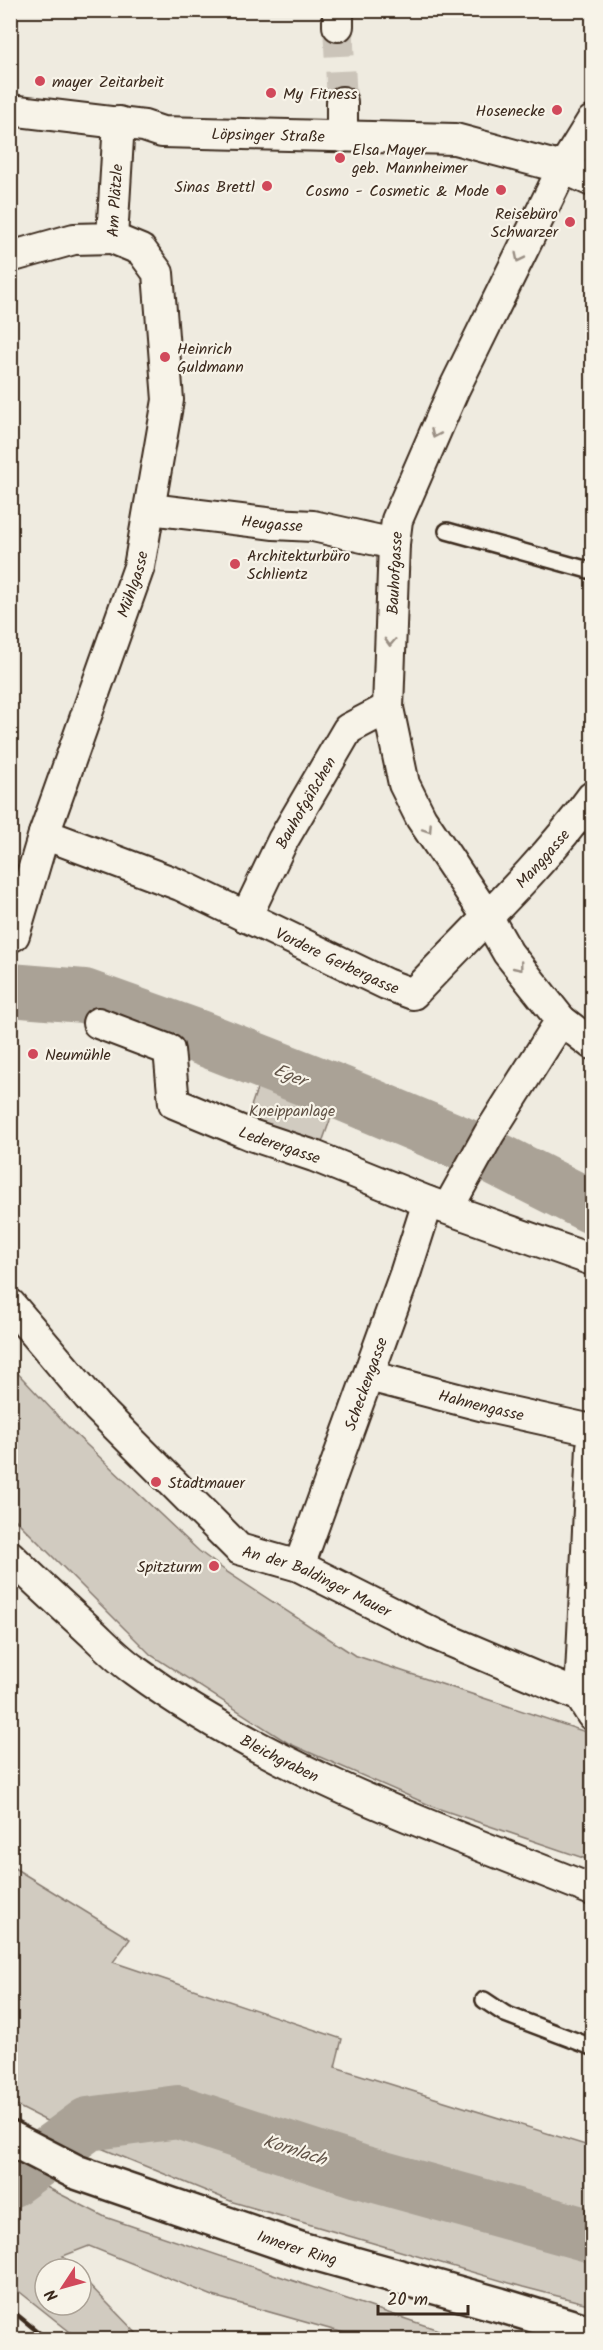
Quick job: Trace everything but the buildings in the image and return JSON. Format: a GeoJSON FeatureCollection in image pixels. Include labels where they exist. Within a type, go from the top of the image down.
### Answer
{"type":"FeatureCollection","features":[{"type":"Feature","properties":{"kind":"main road","name":"Innerer Ring"},"geometry":{"type":"LineString","coordinates":[[10,2138],[76,2172],[300,2249],[592,2333]]}},
{"type":"Feature","properties":{"kind":"street"},"geometry":{"type":"LineString","coordinates":[[342,102],[342,137]]}},
{"type":"Feature","properties":{"kind":"street","name":"Löpsinger Straße"},"geometry":{"type":"LineString","coordinates":[[10,110],[119,122],[162,132],[454,139],[563,168],[592,181]]}},
{"type":"Feature","properties":{"kind":"street","name":"Bauhofgasse"},"geometry":{"type":"LineString","coordinates":[[488,918],[421,818],[404,784],[388,708],[402,530],[454,389],[563,168],[592,121]]}},
{"type":"Feature","properties":{"kind":"street","name":"Am Plätzle"},"geometry":{"type":"LineString","coordinates":[[10,257],[74,239],[112,238],[119,122]]}},
{"type":"Feature","properties":{"kind":"street","name":"Mühlgasse"},"geometry":{"type":"LineString","coordinates":[[10,937],[14,935],[44,834],[139,567],[168,400],[158,273],[141,250],[112,238]]}},
{"type":"Feature","properties":{"kind":"street","name":"Heugasse"},"geometry":{"type":"LineString","coordinates":[[150,509],[273,524],[402,530]]}},
{"type":"Feature","properties":{"kind":"street","name":"Bauhofgäßchen"},"geometry":{"type":"LineString","coordinates":[[246,917],[283,840],[348,729],[388,708]]}},
{"type":"Feature","properties":{"kind":"street","name":"Manggasse"},"geometry":{"type":"LineString","coordinates":[[488,918],[578,817],[592,797]]}},
{"type":"Feature","properties":{"kind":"street","name":"Vordere Gerbergasse"},"geometry":{"type":"LineString","coordinates":[[44,834],[180,885],[386,984],[413,994],[488,918]]}},
{"type":"Feature","properties":{"kind":"street"},"geometry":{"type":"LineString","coordinates":[[488,918],[508,953],[561,1020],[592,1044]]}},
{"type":"Feature","properties":{"kind":"street","name":"Scheckengasse"},"geometry":{"type":"LineString","coordinates":[[300,1566],[405,1274],[438,1205],[471,1167],[489,1134],[561,1020]]}},
{"type":"Feature","properties":{"kind":"street","name":"Lederergasse"},"geometry":{"type":"LineString","coordinates":[[98,1023],[169,1050],[174,1103],[251,1135],[314,1156],[438,1205],[592,1260]]}},
{"type":"Feature","properties":{"kind":"street","name":"An der Baldinger Mauer"},"geometry":{"type":"LineString","coordinates":[[10,1304],[98,1408],[239,1549],[300,1566],[586,1706]]}},
{"type":"Feature","properties":{"kind":"street","name":"Hahnengasse"},"geometry":{"type":"LineString","coordinates":[[369,1376],[488,1407],[592,1430]]}},
{"type":"Feature","properties":{"kind":"street"},"geometry":{"type":"LineString","coordinates":[[586,1706],[592,1447]]}},
{"type":"Feature","properties":{"kind":"street","name":"Bleichgraben"},"geometry":{"type":"LineString","coordinates":[[10,1556],[132,1669],[206,1719],[284,1762],[421,1821],[592,1890]]}},
{"type":"Feature","properties":{"kind":"lane"},"geometry":{"type":"LineString","coordinates":[[447,531],[592,571]]}},
{"type":"Feature","properties":{"kind":"lane"},"geometry":{"type":"LineString","coordinates":[[484,2000],[504,2014],[592,2047]]}},
{"type":"Feature","properties":{"kind":"green space","name":"Kneippanlage"},"geometry":{"type":"Polygon","coordinates":[[[263,1071],[338,1098],[320,1148],[246,1121],[263,1071]]]}},
{"type":"Feature","properties":{"kind":"green space"},"geometry":{"type":"Polygon","coordinates":[[[10,1365],[70,1429],[199,1551],[227,1572],[354,1655],[592,1734],[592,1861],[434,1807],[288,1743],[151,1655],[11,1515],[10,1365]]]}},
{"type":"Feature","properties":{"kind":"green space"},"geometry":{"type":"Polygon","coordinates":[[[11,1866],[130,1939],[113,1962],[342,2039],[335,2067],[592,2147],[592,2305],[233,2202],[96,2146],[11,2103],[11,1866]]]}},
{"type":"Feature","properties":{"kind":"green space"},"geometry":{"type":"Polygon","coordinates":[[[11,2169],[105,2217],[465,2339],[365,2339],[213,2296],[89,2246],[64,2257],[33,2257],[33,2302],[11,2285],[11,2169]]]}},
{"type":"Feature","properties":{"kind":"green space"},"geometry":{"type":"Polygon","coordinates":[[[93,2288],[142,2339],[79,2339],[51,2317],[93,2317],[93,2288]]]}},
{"type":"Feature","properties":{"kind":"waterway","name":"Eger"},"geometry":{"type":"LineString","coordinates":[[10,990],[84,996],[196,1036],[489,1155],[592,1207]]}},
{"type":"Feature","properties":{"kind":"waterway"},"geometry":{"type":"LineString","coordinates":[[265,1063],[273,1083],[322,1101],[341,1093]]}},
{"type":"Feature","properties":{"kind":"waterway","name":"Kornlach"},"geometry":{"type":"LineString","coordinates":[[10,2181],[88,2124],[178,2112],[358,2171],[592,2236]]}},
{"type":"Feature","properties":{"kind":"tunnel"},"geometry":{"type":"LineString","coordinates":[[338,26],[342,102]]}},
{"type":"Feature","properties":{"kind":"railway"},"geometry":{"type":"LineString","coordinates":[[10,2309],[48,2340]]}},
{"type":"Feature","properties":{"kind":"place","name":"mayer Zeitarbeit"},"geometry":{"type":"Point","coordinates":[40,81]}},
{"type":"Feature","properties":{"kind":"place","name":"My Fitness"},"geometry":{"type":"Point","coordinates":[271,93]}},
{"type":"Feature","properties":{"kind":"place","name":"Hosenecke"},"geometry":{"type":"Point","coordinates":[557,110]}},
{"type":"Feature","properties":{"kind":"place","name":"Elsa Mayer geb. Mannheimer"},"geometry":{"type":"Point","coordinates":[340,158]}},
{"type":"Feature","properties":{"kind":"place","name":"Sinas Brettl"},"geometry":{"type":"Point","coordinates":[267,186]}},
{"type":"Feature","properties":{"kind":"place","name":"Cosmo - Cosmetic & Mode"},"geometry":{"type":"Point","coordinates":[501,190]}},
{"type":"Feature","properties":{"kind":"place","name":"Reisebüro Schwarzer"},"geometry":{"type":"Point","coordinates":[570,222]}},
{"type":"Feature","properties":{"kind":"place","name":"Heinrich Guldmann"},"geometry":{"type":"Point","coordinates":[165,357]}},
{"type":"Feature","properties":{"kind":"place","name":"Architekturbüro Schlientz"},"geometry":{"type":"Point","coordinates":[235,564]}},
{"type":"Feature","properties":{"kind":"place","name":"Neumühle"},"geometry":{"type":"Point","coordinates":[33,1054]}},
{"type":"Feature","properties":{"kind":"place","name":"Stadtmauer"},"geometry":{"type":"Point","coordinates":[156,1482]}},
{"type":"Feature","properties":{"kind":"place","name":"Spitzturm"},"geometry":{"type":"Point","coordinates":[214,1566]}}]}
